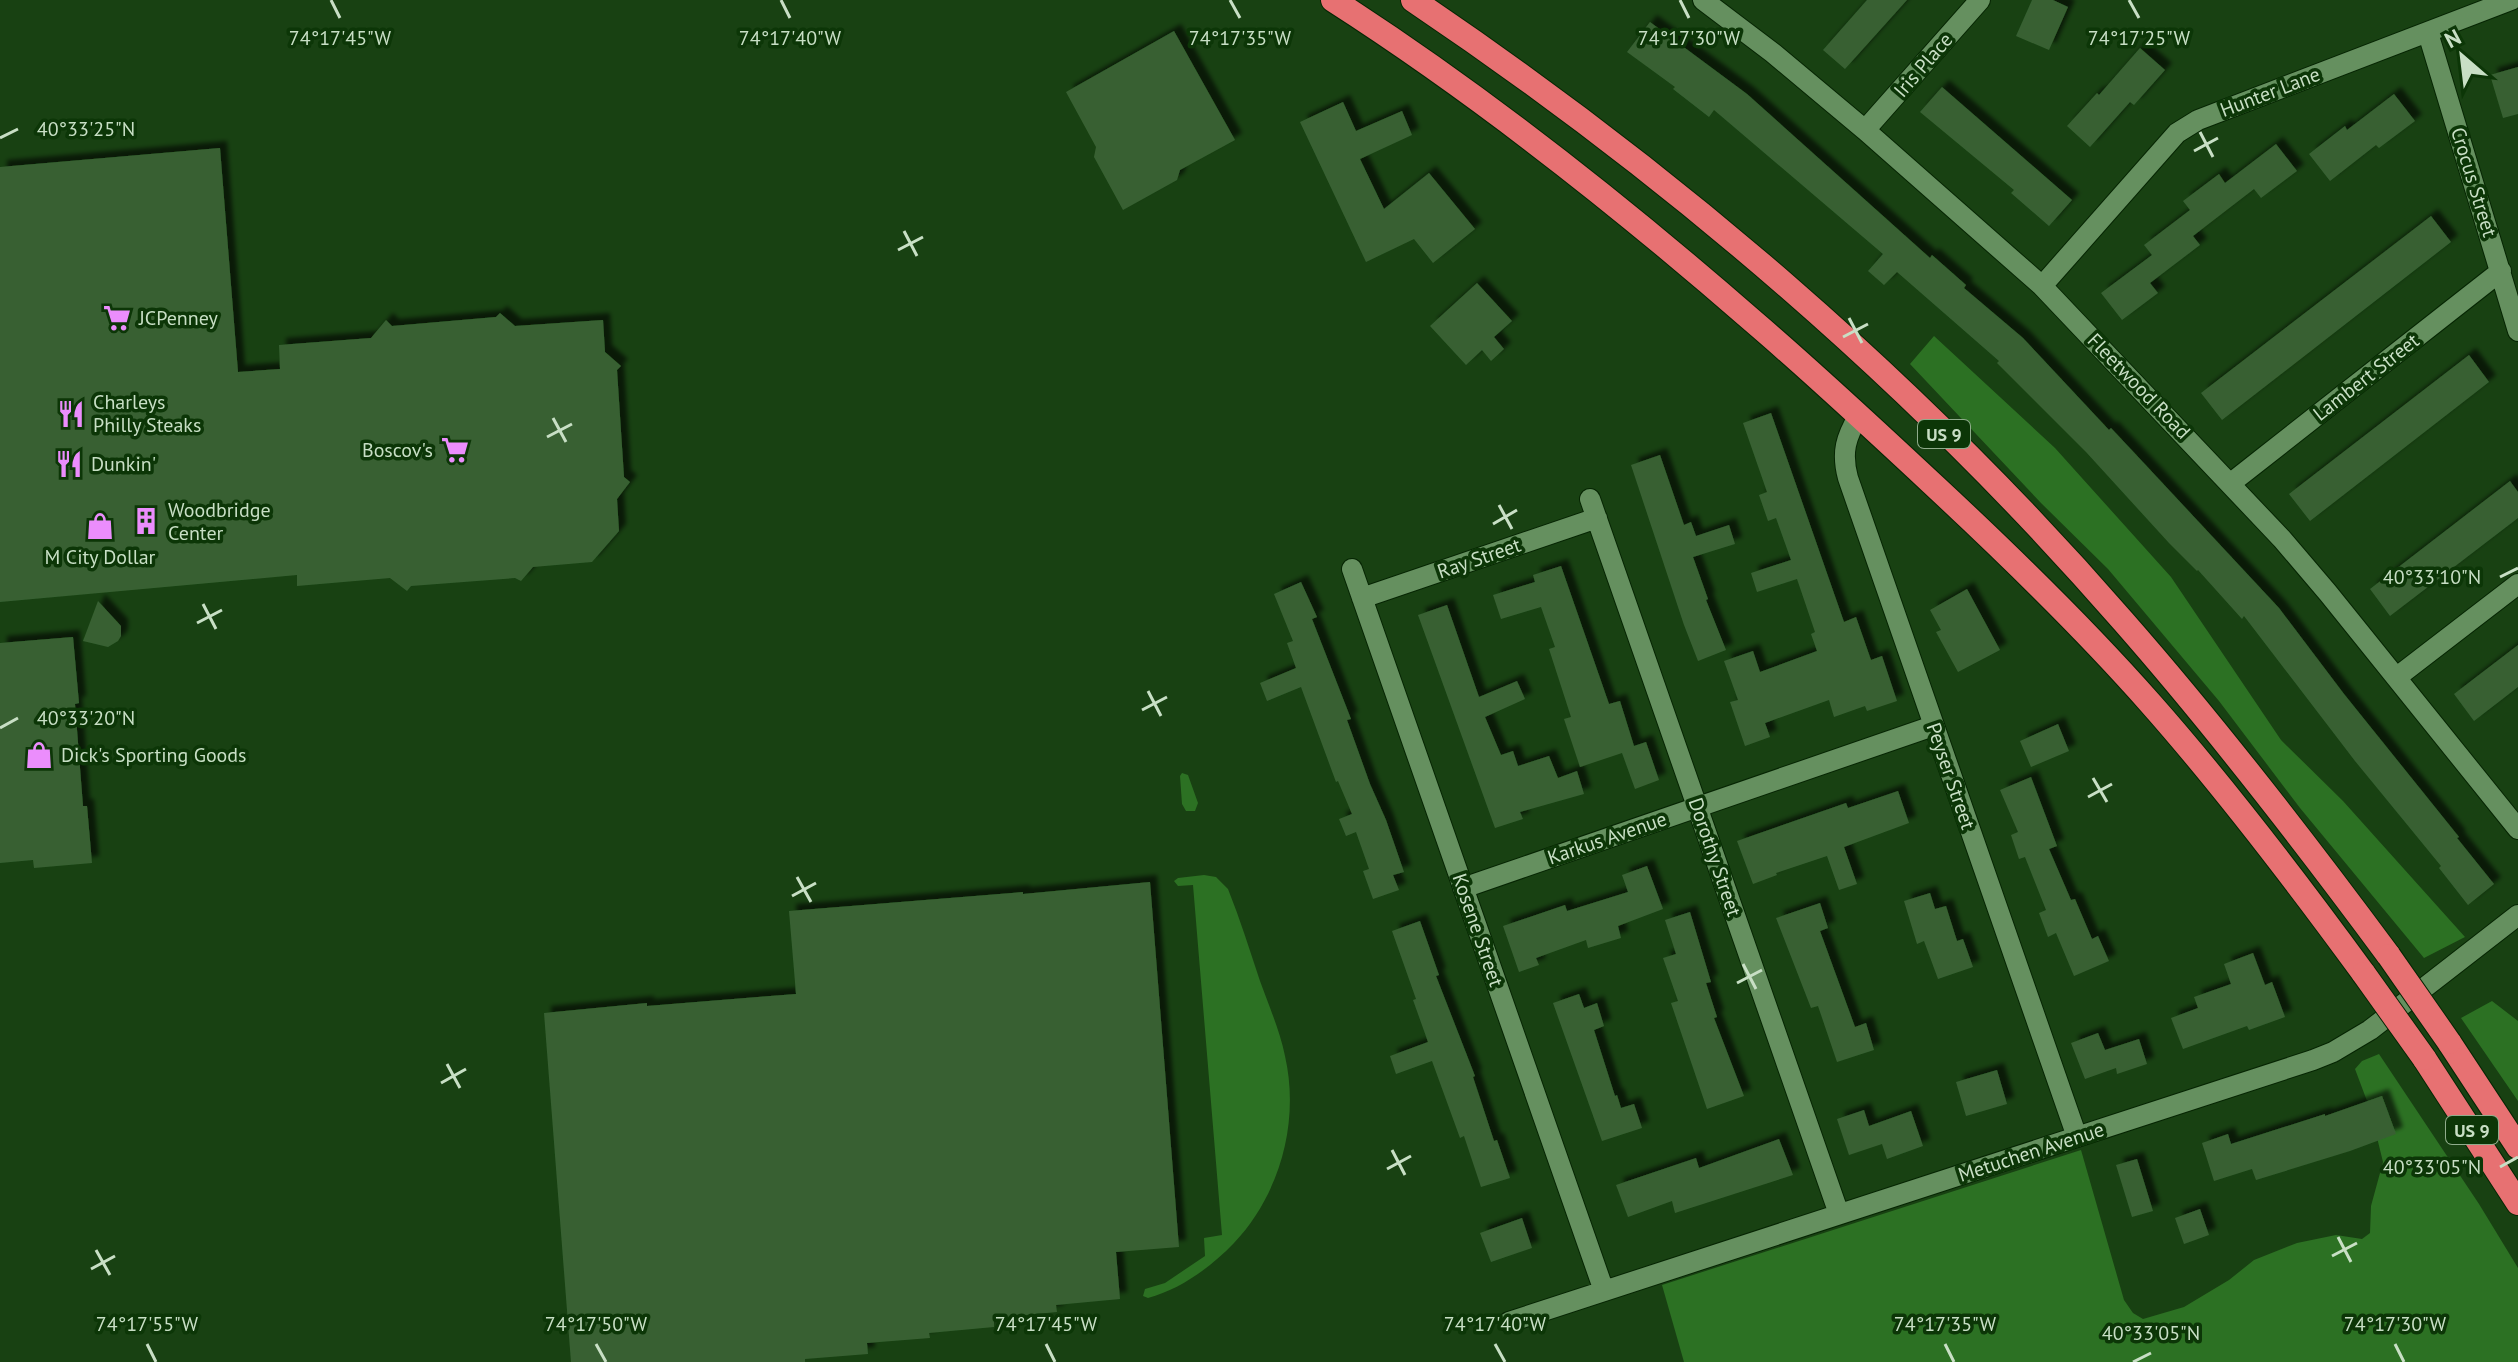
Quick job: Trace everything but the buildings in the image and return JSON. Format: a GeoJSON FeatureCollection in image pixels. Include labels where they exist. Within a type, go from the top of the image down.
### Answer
{"type":"FeatureCollection","features":[{"type":"Feature","properties":{"kind":"highway","name":"US 9"},"geometry":{"type":"LineString","coordinates":[[1333,0],[1478,100],[1610,201],[1859,415],[2037,583],[2151,704],[2255,830],[2424,1058],[2518,1203]]}},
{"type":"Feature","properties":{"kind":"highway","name":"US 9"},"geometry":{"type":"LineString","coordinates":[[1413,0],[1578,118],[1707,220],[1821,317],[1952,441],[2066,558],[2166,671],[2280,811],[2389,956],[2518,1147]]}},
{"type":"Feature","properties":{"kind":"street","name":"Fleetwood Road"},"geometry":{"type":"LineString","coordinates":[[1703,0],[1773,53],[1865,130],[2042,286],[2292,550],[2518,829]]}},
{"type":"Feature","properties":{"kind":"street","name":"Iris Place"},"geometry":{"type":"LineString","coordinates":[[1865,130],[1980,0]]}},
{"type":"Feature","properties":{"kind":"street","name":"Hunter Lane"},"geometry":{"type":"LineString","coordinates":[[2042,286],[2177,133],[2198,120],[2511,0]]}},
{"type":"Feature","properties":{"kind":"street","name":"Crocus Street"},"geometry":{"type":"LineString","coordinates":[[2428,33],[2518,331]]}},
{"type":"Feature","properties":{"kind":"street","name":"Lambert Street"},"geometry":{"type":"LineString","coordinates":[[2231,483],[2501,271]]}},
{"type":"Feature","properties":{"kind":"street","name":"Peyser Street"},"geometry":{"type":"LineString","coordinates":[[1859,415],[1845,441],[1844,464],[2077,1137]]}},
{"type":"Feature","properties":{"kind":"street","name":"Ray Street"},"geometry":{"type":"LineString","coordinates":[[1362,598],[1594,508]]}},
{"type":"Feature","properties":{"kind":"street","name":"Dorothy Street"},"geometry":{"type":"LineString","coordinates":[[1594,508],[1839,1214]]}},
{"type":"Feature","properties":{"kind":"street","name":"Kosene Street"},"geometry":{"type":"LineString","coordinates":[[1352,569],[1604,1291]]}},
{"type":"Feature","properties":{"kind":"street"},"geometry":{"type":"LineString","coordinates":[[2397,677],[2518,584]]}},
{"type":"Feature","properties":{"kind":"street","name":"Karkus Avenue"},"geometry":{"type":"LineString","coordinates":[[1463,888],[1933,726]]}},
{"type":"Feature","properties":{"kind":"street","name":"Metuchen Avenue"},"geometry":{"type":"LineString","coordinates":[[1509,1322],[2333,1052],[2370,1030],[2518,915]]}},
{"type":"Feature","properties":{"kind":"green space"},"geometry":{"type":"Polygon","coordinates":[[[1934,336],[2055,448],[2171,577],[2281,740],[2343,801],[2465,937],[2424,958],[2300,808],[2219,701],[2108,569],[1910,364],[1934,336]]]}},
{"type":"Feature","properties":{"kind":"green space"},"geometry":{"type":"Polygon","coordinates":[[[1182,773],[1188,775],[1198,803],[1195,811],[1186,811],[1182,804],[1182,773]]]}},
{"type":"Feature","properties":{"kind":"green space"},"geometry":{"type":"Polygon","coordinates":[[[1204,875],[1216,877],[1228,889],[1277,1028],[1289,1081],[1288,1131],[1274,1180],[1250,1224],[1234,1243],[1195,1276],[1148,1298],[1143,1296],[1145,1289],[1165,1283],[1205,1256],[1204,1238],[1222,1235],[1193,885],[1178,886],[1174,881],[1204,875]]]}},
{"type":"Feature","properties":{"kind":"green space"},"geometry":{"type":"Polygon","coordinates":[[[2492,1001],[2518,1021],[2518,1101],[2461,1018],[2492,1001]]]}},
{"type":"Feature","properties":{"kind":"green space"},"geometry":{"type":"Polygon","coordinates":[[[2379,1054],[2518,1268],[2518,1362],[1684,1362],[1662,1285],[2081,1150],[2124,1300],[2133,1313],[2143,1319],[2184,1307],[2229,1280],[2254,1260],[2297,1243],[2336,1235],[2362,1239],[2370,1233],[2371,1206],[2383,1162],[2370,1109],[2355,1069],[2362,1061],[2379,1054]]]}},
{"type":"Feature","properties":{"kind":"place","name":"JCPenney"},"geometry":{"type":"Point","coordinates":[117,318]}},
{"type":"Feature","properties":{"kind":"place","name":"Charleys Philly Steaks"},"geometry":{"type":"Point","coordinates":[71,414]}},
{"type":"Feature","properties":{"kind":"place","name":"Boscov's"},"geometry":{"type":"Point","coordinates":[455,450]}},
{"type":"Feature","properties":{"kind":"place","name":"Dunkin'"},"geometry":{"type":"Point","coordinates":[69,464]}},
{"type":"Feature","properties":{"kind":"place","name":"Woodbridge Center"},"geometry":{"type":"Point","coordinates":[146,521]}},
{"type":"Feature","properties":{"kind":"place","name":"M City Dollar"},"geometry":{"type":"Point","coordinates":[100,526]}},
{"type":"Feature","properties":{"kind":"place","name":"Dick's Sporting Goods"},"geometry":{"type":"Point","coordinates":[39,755]}}]}
